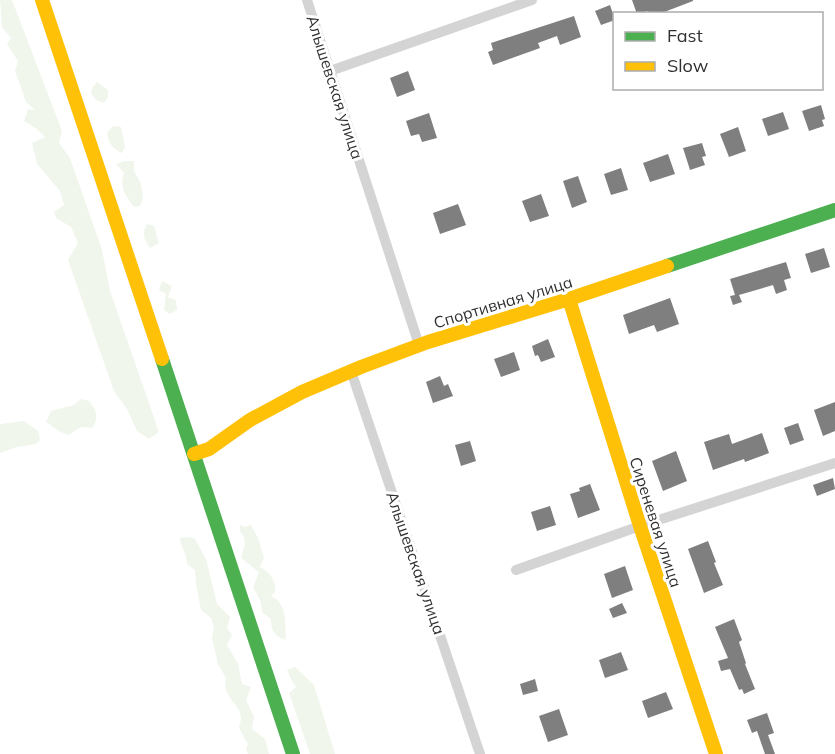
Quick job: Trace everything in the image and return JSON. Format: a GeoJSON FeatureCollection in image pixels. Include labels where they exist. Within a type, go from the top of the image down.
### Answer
{"type":"FeatureCollection","features":[{"type":"Feature","properties":{"kind":"street"},"geometry":{"type":"LineString","coordinates":[[42,0],[293,754]]}},
{"type":"Feature","properties":{"kind":"street","name":"Алышевская улица"},"geometry":{"type":"LineString","coordinates":[[307,0],[419,345]]}},
{"type":"Feature","properties":{"kind":"street"},"geometry":{"type":"LineString","coordinates":[[330,71],[532,0]]}},
{"type":"Feature","properties":{"kind":"street","name":"Спортивная улица"},"geometry":{"type":"LineString","coordinates":[[194,454],[209,449],[250,420],[302,392],[419,345],[569,299],[835,210]]}},
{"type":"Feature","properties":{"kind":"street","name":"Сиреневая улица"},"geometry":{"type":"LineString","coordinates":[[569,299],[640,526],[716,754]]}},
{"type":"Feature","properties":{"kind":"street","name":"Алышевская улица"},"geometry":{"type":"LineString","coordinates":[[351,371],[480,754]]}},
{"type":"Feature","properties":{"kind":"street"},"geometry":{"type":"LineString","coordinates":[[516,570],[640,526],[835,463]]}},
{"type":"Feature","properties":{"kind":"shaded area"},"geometry":{"type":"Polygon","coordinates":[[[0,0],[12,0],[62,131],[59,143],[70,158],[102,250],[110,291],[159,432],[149,439],[137,431],[127,409],[114,391],[68,260],[78,243],[71,227],[56,218],[54,212],[64,205],[60,191],[37,164],[32,143],[45,137],[24,121],[28,109],[35,110],[26,102],[15,71],[18,61],[7,44],[11,38],[2,27],[0,0]]]}},
{"type":"Feature","properties":{"kind":"shaded area"},"geometry":{"type":"Polygon","coordinates":[[[97,82],[108,90],[108,97],[104,103],[96,100],[91,93],[97,82]]]}},
{"type":"Feature","properties":{"kind":"shaded area"},"geometry":{"type":"Polygon","coordinates":[[[113,126],[121,127],[125,147],[122,153],[113,148],[109,140],[107,133],[113,126]]]}},
{"type":"Feature","properties":{"kind":"shaded area"},"geometry":{"type":"Polygon","coordinates":[[[134,161],[134,171],[141,184],[143,198],[140,206],[134,207],[124,191],[122,183],[124,173],[116,164],[134,161]]]}},
{"type":"Feature","properties":{"kind":"shaded area"},"geometry":{"type":"Polygon","coordinates":[[[147,224],[154,226],[159,243],[150,248],[144,236],[147,224]]]}},
{"type":"Feature","properties":{"kind":"shaded area"},"geometry":{"type":"Polygon","coordinates":[[[162,281],[172,286],[168,297],[176,300],[177,310],[170,314],[164,310],[166,294],[159,290],[162,281]]]}},
{"type":"Feature","properties":{"kind":"shaded area"},"geometry":{"type":"Polygon","coordinates":[[[81,399],[89,401],[95,410],[96,421],[92,428],[81,427],[68,435],[46,422],[51,411],[74,405],[81,399]]]}},
{"type":"Feature","properties":{"kind":"shaded area"},"geometry":{"type":"Polygon","coordinates":[[[24,421],[38,431],[40,440],[36,444],[0,453],[0,424],[24,421]]]}},
{"type":"Feature","properties":{"kind":"shaded area"},"geometry":{"type":"Polygon","coordinates":[[[240,525],[245,527],[251,525],[258,538],[264,558],[260,567],[267,571],[273,581],[275,592],[271,596],[282,606],[286,640],[274,632],[271,619],[262,612],[261,602],[253,587],[259,572],[241,558],[245,541],[240,525]]]}},
{"type":"Feature","properties":{"kind":"shaded area"},"geometry":{"type":"Polygon","coordinates":[[[180,538],[195,539],[206,559],[217,604],[230,617],[227,628],[232,635],[227,645],[238,664],[242,684],[251,687],[246,700],[254,717],[252,729],[265,739],[269,754],[248,754],[246,749],[248,744],[239,728],[240,713],[226,690],[226,678],[218,664],[212,638],[214,627],[211,618],[201,610],[195,570],[187,564],[180,538]]]}},
{"type":"Feature","properties":{"kind":"shaded area"},"geometry":{"type":"Polygon","coordinates":[[[295,667],[314,685],[335,754],[310,754],[289,693],[296,687],[287,670],[295,667]]]}},
{"type":"Feature","properties":{"kind":"building"},"geometry":{"type":"Polygon","coordinates":[[[632,0],[693,0],[664,12],[636,12],[632,0]]]}},
{"type":"Feature","properties":{"kind":"building"},"geometry":{"type":"Polygon","coordinates":[[[610,5],[613,21],[601,25],[595,11],[610,5]]]}},
{"type":"Feature","properties":{"kind":"building"},"geometry":{"type":"Polygon","coordinates":[[[574,16],[581,37],[560,45],[557,36],[538,43],[540,48],[493,65],[488,52],[493,50],[491,43],[574,16]]]}},
{"type":"Feature","properties":{"kind":"building"},"geometry":{"type":"Polygon","coordinates":[[[408,71],[415,90],[397,97],[390,78],[408,71]]]}},
{"type":"Feature","properties":{"kind":"building"},"geometry":{"type":"Polygon","coordinates":[[[821,105],[825,119],[822,120],[824,126],[809,131],[802,111],[821,105]]]}},
{"type":"Feature","properties":{"kind":"building"},"geometry":{"type":"Polygon","coordinates":[[[783,112],[789,129],[768,136],[762,119],[783,112]]]}},
{"type":"Feature","properties":{"kind":"building"},"geometry":{"type":"Polygon","coordinates":[[[429,113],[437,138],[422,142],[419,134],[411,136],[406,121],[429,113]]]}},
{"type":"Feature","properties":{"kind":"building"},"geometry":{"type":"Polygon","coordinates":[[[738,127],[746,151],[729,157],[720,134],[738,127]]]}},
{"type":"Feature","properties":{"kind":"building"},"geometry":{"type":"Polygon","coordinates":[[[702,143],[706,156],[702,157],[705,165],[690,170],[683,148],[702,143]]]}},
{"type":"Feature","properties":{"kind":"building"},"geometry":{"type":"Polygon","coordinates":[[[668,154],[675,174],[650,182],[643,163],[668,154]]]}},
{"type":"Feature","properties":{"kind":"building"},"geometry":{"type":"Polygon","coordinates":[[[621,168],[628,190],[611,195],[604,174],[621,168]]]}},
{"type":"Feature","properties":{"kind":"building"},"geometry":{"type":"Polygon","coordinates":[[[578,176],[587,202],[572,208],[563,181],[578,176]]]}},
{"type":"Feature","properties":{"kind":"building"},"geometry":{"type":"Polygon","coordinates":[[[541,194],[549,216],[530,222],[522,201],[541,194]]]}},
{"type":"Feature","properties":{"kind":"building"},"geometry":{"type":"Polygon","coordinates":[[[458,204],[466,225],[440,234],[433,213],[458,204]]]}},
{"type":"Feature","properties":{"kind":"building"},"geometry":{"type":"Polygon","coordinates":[[[824,248],[830,267],[811,273],[805,254],[824,248]]]}},
{"type":"Feature","properties":{"kind":"building"},"geometry":{"type":"Polygon","coordinates":[[[786,262],[791,278],[784,280],[787,290],[776,294],[773,285],[739,295],[742,302],[733,305],[730,296],[735,295],[730,279],[786,262]]]}},
{"type":"Feature","properties":{"kind":"building"},"geometry":{"type":"Polygon","coordinates":[[[670,298],[679,324],[657,332],[654,325],[629,334],[623,315],[670,298]]]}},
{"type":"Feature","properties":{"kind":"building"},"geometry":{"type":"Polygon","coordinates":[[[548,339],[555,357],[541,362],[538,355],[535,356],[532,346],[548,339]]]}},
{"type":"Feature","properties":{"kind":"building"},"geometry":{"type":"Polygon","coordinates":[[[514,352],[520,370],[501,377],[494,359],[514,352]]]}},
{"type":"Feature","properties":{"kind":"building"},"geometry":{"type":"Polygon","coordinates":[[[440,376],[444,386],[448,384],[453,396],[433,403],[426,382],[440,376]]]}},
{"type":"Feature","properties":{"kind":"building"},"geometry":{"type":"Polygon","coordinates":[[[835,402],[835,431],[823,436],[814,410],[835,402]]]}},
{"type":"Feature","properties":{"kind":"building"},"geometry":{"type":"Polygon","coordinates":[[[798,423],[804,440],[790,445],[784,428],[798,423]]]}},
{"type":"Feature","properties":{"kind":"building"},"geometry":{"type":"Polygon","coordinates":[[[762,433],[769,453],[713,470],[704,442],[729,434],[732,444],[762,433]]]}},
{"type":"Feature","properties":{"kind":"building"},"geometry":{"type":"Polygon","coordinates":[[[470,441],[476,461],[461,466],[455,445],[470,441]]]}},
{"type":"Feature","properties":{"kind":"building"},"geometry":{"type":"Polygon","coordinates":[[[676,451],[687,481],[663,491],[652,461],[676,451]]]}},
{"type":"Feature","properties":{"kind":"building"},"geometry":{"type":"Polygon","coordinates":[[[833,478],[835,489],[817,496],[813,485],[833,478]]]}},
{"type":"Feature","properties":{"kind":"building"},"geometry":{"type":"Polygon","coordinates":[[[590,484],[600,510],[578,518],[570,494],[590,484]]]}},
{"type":"Feature","properties":{"kind":"building"},"geometry":{"type":"Polygon","coordinates":[[[550,506],[556,525],[537,531],[531,512],[550,506]]]}},
{"type":"Feature","properties":{"kind":"building"},"geometry":{"type":"Polygon","coordinates":[[[708,541],[723,585],[704,593],[688,549],[708,541]]]}},
{"type":"Feature","properties":{"kind":"building"},"geometry":{"type":"Polygon","coordinates":[[[625,566],[633,590],[612,598],[604,574],[625,566]]]}},
{"type":"Feature","properties":{"kind":"building"},"geometry":{"type":"Polygon","coordinates":[[[622,603],[627,613],[613,618],[609,609],[622,603]]]}},
{"type":"Feature","properties":{"kind":"building"},"geometry":{"type":"Polygon","coordinates":[[[734,619],[742,640],[739,642],[745,664],[755,689],[744,694],[742,689],[739,690],[730,669],[721,671],[718,661],[728,658],[715,627],[734,619]]]}},
{"type":"Feature","properties":{"kind":"building"},"geometry":{"type":"Polygon","coordinates":[[[621,652],[628,670],[605,678],[599,660],[621,652]]]}},
{"type":"Feature","properties":{"kind":"building"},"geometry":{"type":"Polygon","coordinates":[[[535,679],[538,691],[523,695],[520,684],[535,679]]]}},
{"type":"Feature","properties":{"kind":"building"},"geometry":{"type":"Polygon","coordinates":[[[666,692],[673,709],[648,718],[642,701],[666,692]]]}},
{"type":"Feature","properties":{"kind":"building"},"geometry":{"type":"Polygon","coordinates":[[[559,709],[568,735],[548,742],[539,716],[559,709]]]}},
{"type":"Feature","properties":{"kind":"building"},"geometry":{"type":"Polygon","coordinates":[[[767,713],[774,733],[768,735],[775,754],[765,754],[757,731],[752,733],[747,720],[767,713]]]}},
{"type":"Feature","properties":{"kind":"traffic: fast"},"geometry":{"type":"LineString","coordinates":[[667,266],[835,210]]}},
{"type":"Feature","properties":{"kind":"traffic: fast"},"geometry":{"type":"LineString","coordinates":[[162,359],[293,754]]}},
{"type":"Feature","properties":{"kind":"traffic: slow"},"geometry":{"type":"LineString","coordinates":[[42,0],[162,359]]}},
{"type":"Feature","properties":{"kind":"traffic: slow"},"geometry":{"type":"LineString","coordinates":[[194,454],[209,449],[250,420],[302,392],[361,367],[428,342],[667,266]]}},
{"type":"Feature","properties":{"kind":"traffic: slow"},"geometry":{"type":"LineString","coordinates":[[569,299],[640,526],[716,754]]}}]}
